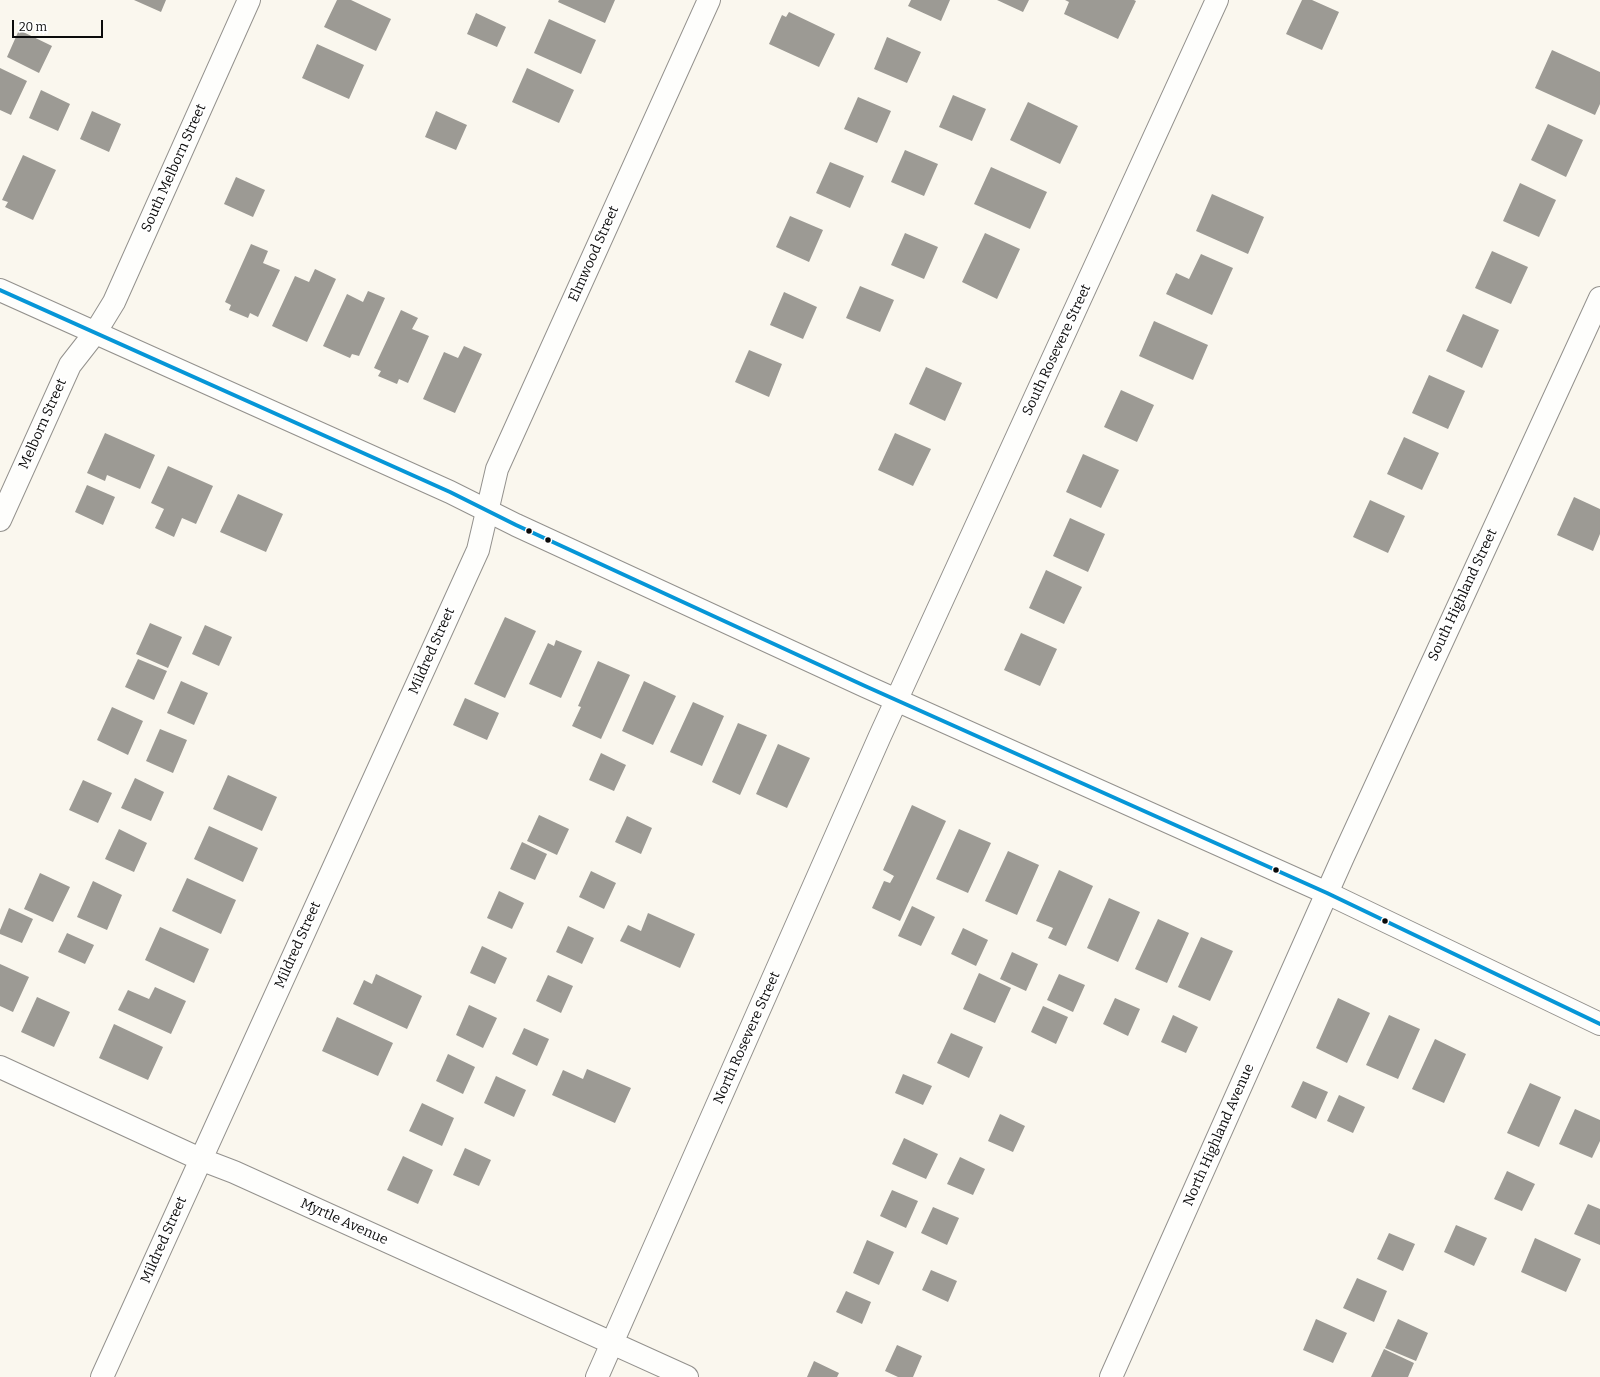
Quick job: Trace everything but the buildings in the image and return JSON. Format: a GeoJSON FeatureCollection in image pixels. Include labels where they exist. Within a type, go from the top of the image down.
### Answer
{"type":"FeatureCollection","features":[{"type":"Feature","properties":{"kind":"street","name":"South Melborn Street"},"geometry":{"type":"LineString","coordinates":[[95,333],[114,302],[249,0]]}},
{"type":"Feature","properties":{"kind":"street","name":"Elmwood Street"},"geometry":{"type":"LineString","coordinates":[[487,512],[497,468],[709,0]]}},
{"type":"Feature","properties":{"kind":"street","name":"South Rosevere Street"},"geometry":{"type":"LineString","coordinates":[[896,699],[1217,0]]}},
{"type":"Feature","properties":{"kind":"street"},"geometry":{"type":"LineString","coordinates":[[0,290],[450,492],[487,512],[896,699],[1327,893],[1600,1024]]}},
{"type":"Feature","properties":{"kind":"street","name":"South Highland Street"},"geometry":{"type":"LineString","coordinates":[[1327,893],[1600,298]]}},
{"type":"Feature","properties":{"kind":"street","name":"Melborn Street"},"geometry":{"type":"LineString","coordinates":[[0,520],[70,365],[95,333]]}},
{"type":"Feature","properties":{"kind":"street","name":"Mildred Street"},"geometry":{"type":"LineString","coordinates":[[102,1377],[478,550],[487,512]]}},
{"type":"Feature","properties":{"kind":"street","name":"North Rosevere Street"},"geometry":{"type":"LineString","coordinates":[[597,1377],[896,699]]}},
{"type":"Feature","properties":{"kind":"street","name":"North Highland Avenue"},"geometry":{"type":"LineString","coordinates":[[1110,1377],[1327,893]]}},
{"type":"Feature","properties":{"kind":"street","name":"Myrtle Avenue"},"geometry":{"type":"LineString","coordinates":[[0,1067],[200,1159],[234,1172],[687,1377]]}},
{"type":"Feature","properties":{"kind":"transit line"},"geometry":{"type":"LineString","coordinates":[[0,290],[450,492],[516,525],[865,686],[1327,893],[1600,1024]]}}]}
